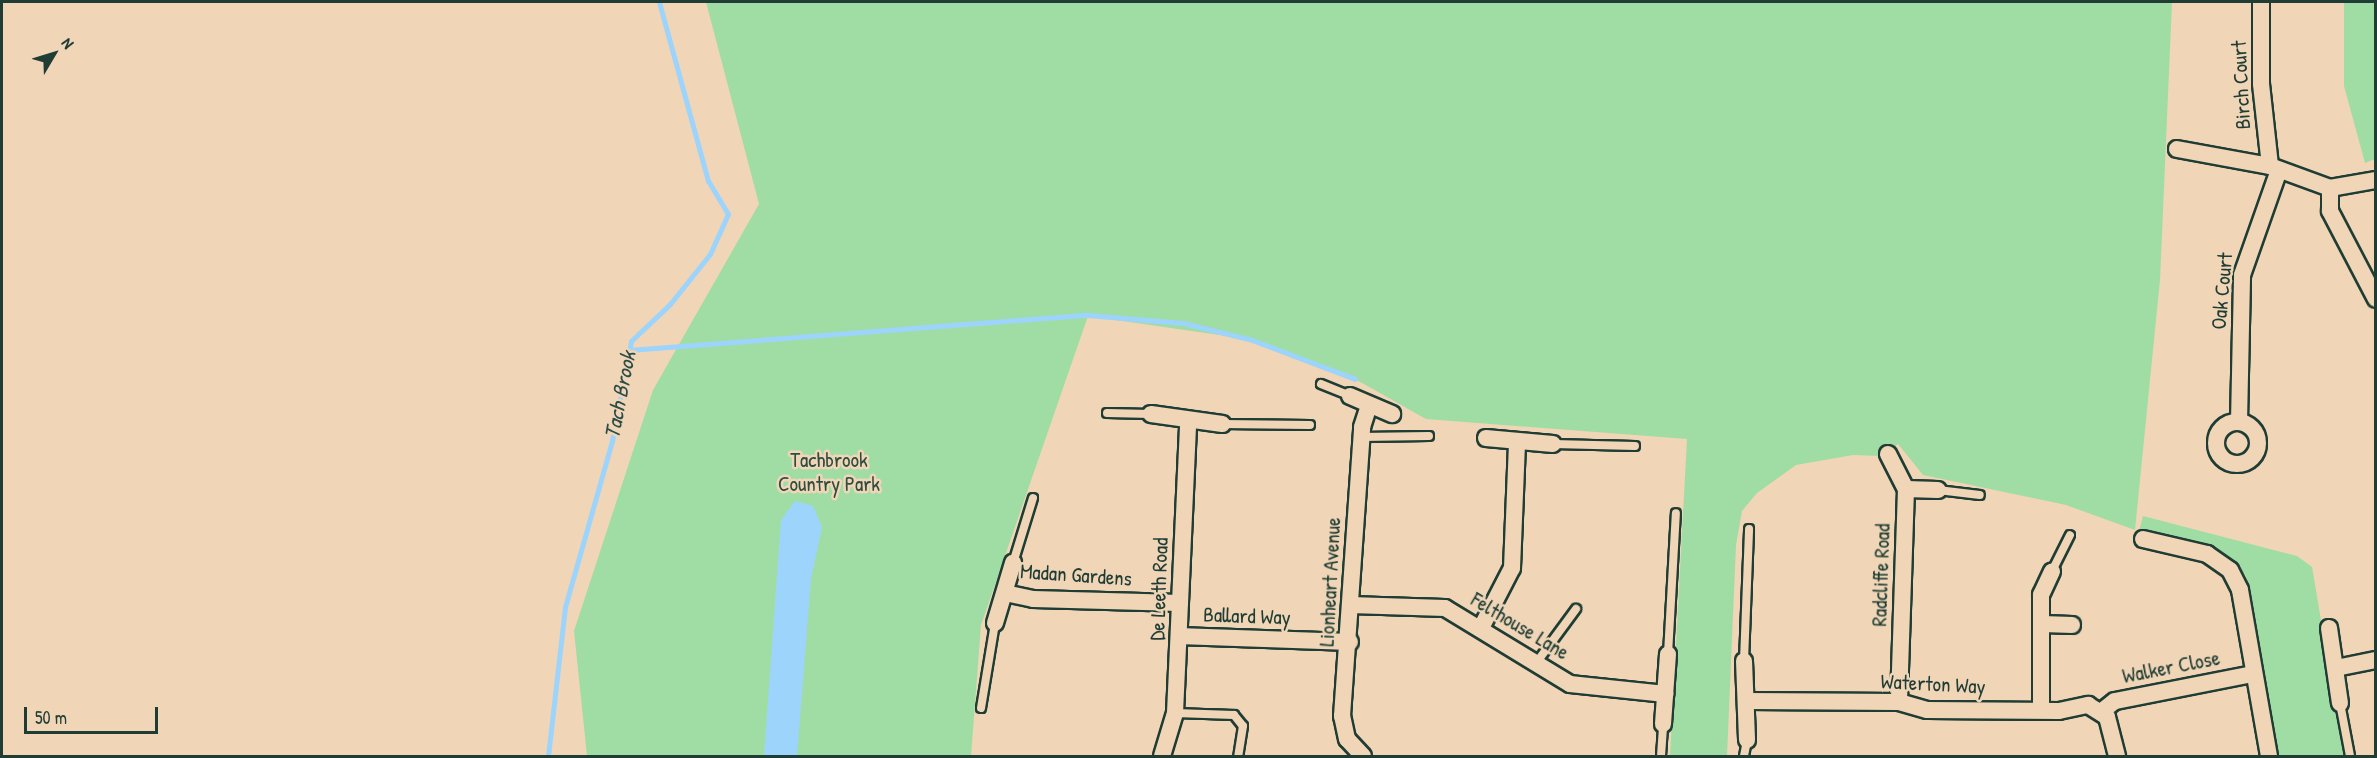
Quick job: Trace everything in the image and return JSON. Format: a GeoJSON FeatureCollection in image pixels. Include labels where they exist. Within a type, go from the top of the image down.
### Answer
{"type":"FeatureCollection","features":[{"type":"Feature","properties":{"kind":"street","name":"Birch Court"},"geometry":{"type":"LineString","coordinates":[[2261,2],[2261,84],[2275,168]]}},
{"type":"Feature","properties":{"kind":"street"},"geometry":{"type":"LineString","coordinates":[[2177,149],[2275,168],[2330,188],[2376,180]]}},
{"type":"Feature","properties":{"kind":"street","name":"Oak Court"},"geometry":{"type":"LineString","coordinates":[[2239,422],[2242,275],[2275,168]]}},
{"type":"Feature","properties":{"kind":"street"},"geometry":{"type":"LineString","coordinates":[[2330,188],[2330,211],[2376,299]]}},
{"type":"Feature","properties":{"kind":"street"},"geometry":{"type":"LineString","coordinates":[[1350,396],[1392,414]]}},
{"type":"Feature","properties":{"kind":"street","name":"Lionheart Avenue"},"geometry":{"type":"LineString","coordinates":[[1362,756],[1343,728],[1361,437],[1369,405]]}},
{"type":"Feature","properties":{"kind":"street"},"geometry":{"type":"LineString","coordinates":[[1151,414],[1188,422],[1222,424]]}},
{"type":"Feature","properties":{"kind":"street","name":"De Leeth Road"},"geometry":{"type":"LineString","coordinates":[[1162,756],[1175,713],[1188,422]]}},
{"type":"Feature","properties":{"kind":"street"},"geometry":{"type":"LineString","coordinates":[[1486,438],[1553,444]]}},
{"type":"Feature","properties":{"kind":"street"},"geometry":{"type":"LineString","coordinates":[[1482,626],[1512,568],[1516,441]]}},
{"type":"Feature","properties":{"kind":"street","name":"Radcliffe Road"},"geometry":{"type":"LineString","coordinates":[[1888,454],[1906,489],[1899,702]]}},
{"type":"Feature","properties":{"kind":"street"},"geometry":{"type":"LineString","coordinates":[[1906,489],[1938,490]]}},
{"type":"Feature","properties":{"kind":"street","name":"Walker Close"},"geometry":{"type":"LineString","coordinates":[[2143,539],[2207,554],[2230,570],[2240,590],[2252,674],[2269,756]]}},
{"type":"Feature","properties":{"kind":"street"},"geometry":{"type":"LineString","coordinates":[[994,623],[1013,563]]}},
{"type":"Feature","properties":{"kind":"street"},"geometry":{"type":"LineString","coordinates":[[2041,710],[2043,624],[2041,595],[2052,571]]}},
{"type":"Feature","properties":{"kind":"street","name":"Madan Gardens"},"geometry":{"type":"LineString","coordinates":[[1005,593],[1033,599],[1180,603]]}},
{"type":"Feature","properties":{"kind":"street","name":"Felthouse Lane"},"geometry":{"type":"LineString","coordinates":[[1350,605],[1445,608],[1482,626],[1538,662],[1587,688],[1665,694]]}},
{"type":"Feature","properties":{"kind":"street"},"geometry":{"type":"LineString","coordinates":[[2043,624],[2072,626]]}},
{"type":"Feature","properties":{"kind":"street"},"geometry":{"type":"LineString","coordinates":[[2329,628],[2340,703]]}},
{"type":"Feature","properties":{"kind":"street","name":"Ballard Way"},"geometry":{"type":"LineString","coordinates":[[1179,636],[1350,642]]}},
{"type":"Feature","properties":{"kind":"street"},"geometry":{"type":"LineString","coordinates":[[1663,724],[1668,654]]}},
{"type":"Feature","properties":{"kind":"street"},"geometry":{"type":"LineString","coordinates":[[2336,668],[2376,660]]}},
{"type":"Feature","properties":{"kind":"street"},"geometry":{"type":"LineString","coordinates":[[1744,661],[1748,701],[1745,748]]}},
{"type":"Feature","properties":{"kind":"street","name":"Walker Close"},"geometry":{"type":"LineString","coordinates":[[2102,711],[2115,701],[2252,674]]}},
{"type":"Feature","properties":{"kind":"street","name":"Waterton Way"},"geometry":{"type":"LineString","coordinates":[[1748,701],[1899,702],[1928,710],[2041,710],[2088,705],[2102,711]]}},
{"type":"Feature","properties":{"kind":"street"},"geometry":{"type":"LineString","coordinates":[[2102,711],[2117,756]]}},
{"type":"Feature","properties":{"kind":"lane"},"geometry":{"type":"LineString","coordinates":[[1321,384],[1350,396]]}},
{"type":"Feature","properties":{"kind":"lane"},"geometry":{"type":"LineString","coordinates":[[1107,413],[1151,414]]}},
{"type":"Feature","properties":{"kind":"lane"},"geometry":{"type":"LineString","coordinates":[[1222,424],[1310,425]]}},
{"type":"Feature","properties":{"kind":"lane"},"geometry":{"type":"LineString","coordinates":[[1361,437],[1429,436]]}},
{"type":"Feature","properties":{"kind":"lane"},"geometry":{"type":"LineString","coordinates":[[1553,444],[1635,446]]}},
{"type":"Feature","properties":{"kind":"lane"},"geometry":{"type":"LineString","coordinates":[[1938,490],[1980,495]]}},
{"type":"Feature","properties":{"kind":"lane"},"geometry":{"type":"LineString","coordinates":[[1013,563],[1033,498]]}},
{"type":"Feature","properties":{"kind":"lane"},"geometry":{"type":"LineString","coordinates":[[1668,654],[1676,513]]}},
{"type":"Feature","properties":{"kind":"lane"},"geometry":{"type":"LineString","coordinates":[[1744,661],[1749,529]]}},
{"type":"Feature","properties":{"kind":"lane"},"geometry":{"type":"LineString","coordinates":[[2052,571],[2070,535]]}},
{"type":"Feature","properties":{"kind":"lane"},"geometry":{"type":"LineString","coordinates":[[1538,662],[1576,609]]}},
{"type":"Feature","properties":{"kind":"lane"},"geometry":{"type":"LineString","coordinates":[[981,708],[994,623]]}},
{"type":"Feature","properties":{"kind":"lane"},"geometry":{"type":"LineString","coordinates":[[2340,703],[2350,756]]}},
{"type":"Feature","properties":{"kind":"lane"},"geometry":{"type":"LineString","coordinates":[[1175,713],[1234,715],[1243,726],[1238,756]]}},
{"type":"Feature","properties":{"kind":"lane"},"geometry":{"type":"LineString","coordinates":[[1661,756],[1663,724]]}},
{"type":"Feature","properties":{"kind":"green space","name":"Tachbrook Country Park"},"geometry":{"type":"Polygon","coordinates":[[[706,2],[2172,2],[2160,280],[2135,530],[2066,505],[1923,475],[1898,444],[1881,456],[1853,455],[1796,465],[1757,493],[1742,511],[1736,545],[1727,756],[1670,756],[1687,439],[1426,419],[1355,379],[1247,339],[1088,316],[981,625],[971,756],[587,756],[574,631],[653,390],[759,204],[706,2]]]}},
{"type":"Feature","properties":{"kind":"green space"},"geometry":{"type":"Polygon","coordinates":[[[2344,2],[2375,2],[2375,159],[2365,163],[2344,86],[2344,2]]]}},
{"type":"Feature","properties":{"kind":"green space"},"geometry":{"type":"Polygon","coordinates":[[[2143,516],[2297,556],[2312,567],[2344,756],[2274,756],[2246,576],[2225,556],[2139,531],[2143,516]]]}},
{"type":"Feature","properties":{"kind":"water"},"geometry":{"type":"Polygon","coordinates":[[[795,501],[813,506],[822,527],[811,579],[797,756],[764,756],[781,520],[795,501]]]}},
{"type":"Feature","properties":{"kind":"waterway","name":"Tach Brook"},"geometry":{"type":"LineString","coordinates":[[548,756],[565,607],[612,441],[631,341],[670,304],[710,254],[728,214],[708,181],[659,2]]}},
{"type":"Feature","properties":{"kind":"waterway"},"geometry":{"type":"LineString","coordinates":[[629,350],[1087,315],[1183,323],[1252,340],[1355,379]]}}]}
